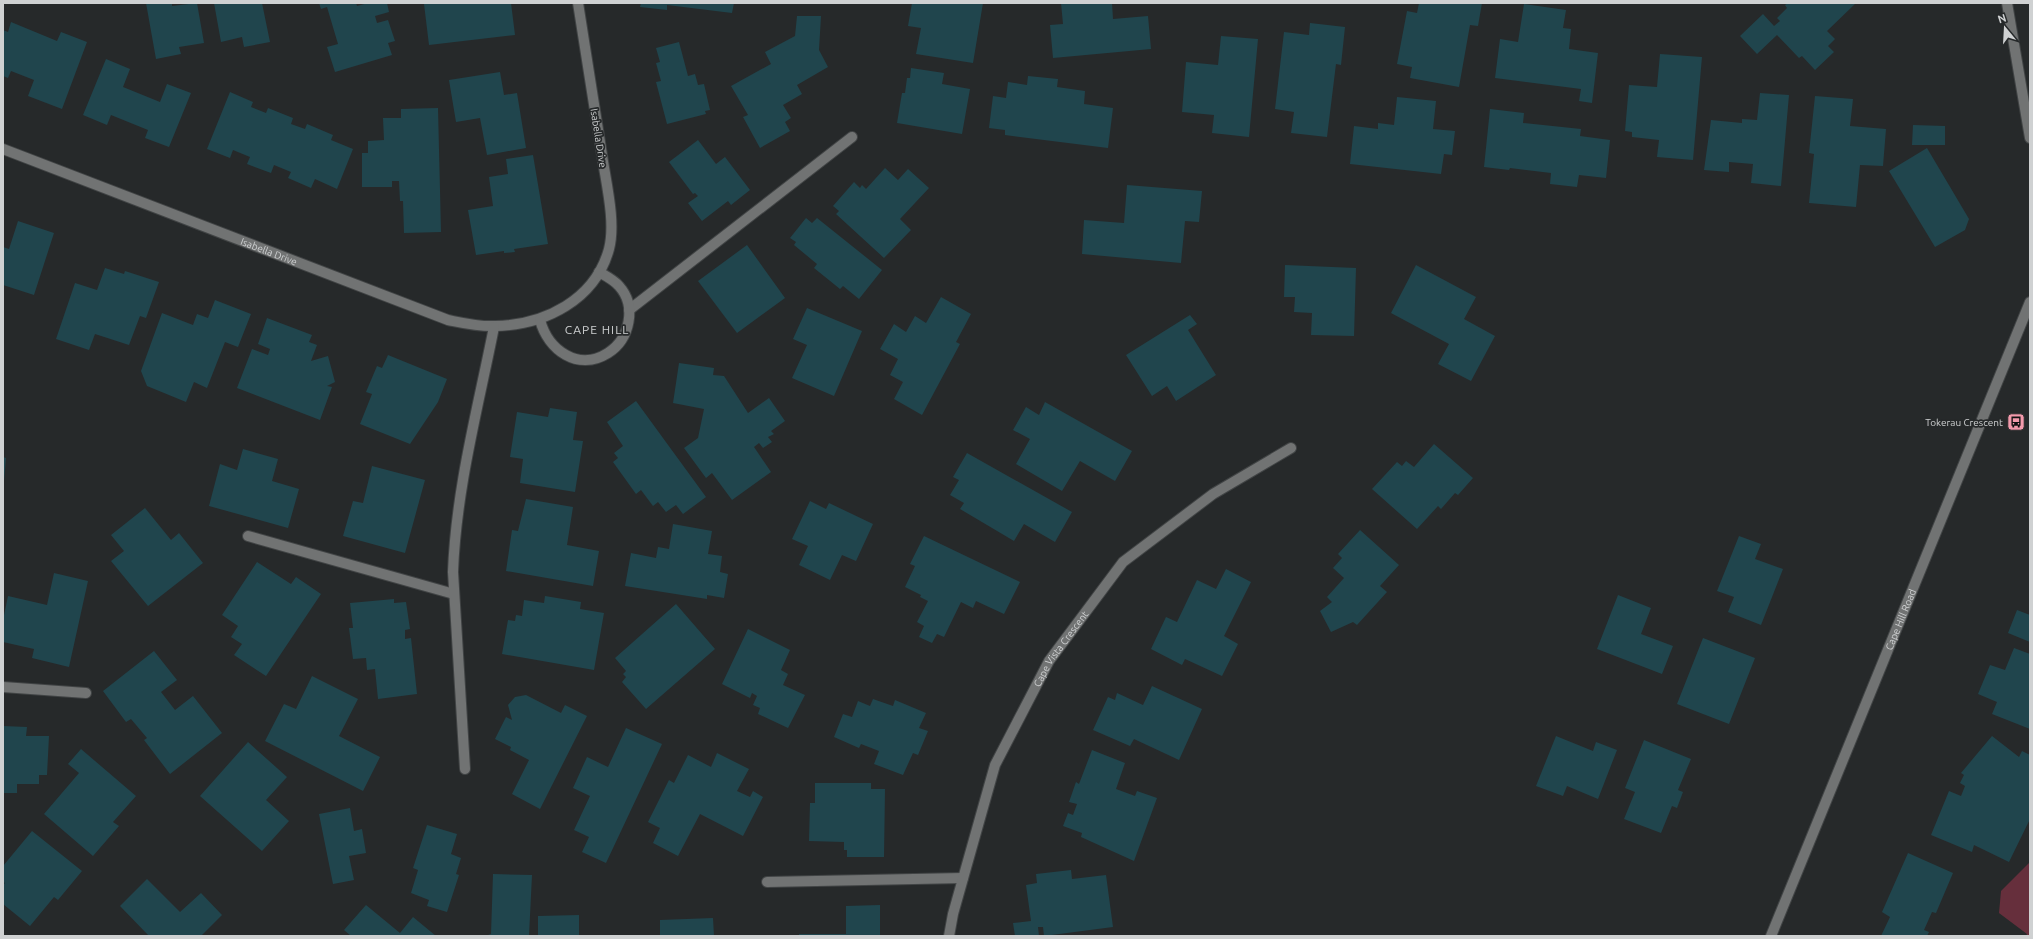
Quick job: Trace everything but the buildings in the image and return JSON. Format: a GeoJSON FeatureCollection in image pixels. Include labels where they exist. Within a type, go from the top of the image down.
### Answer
{"type":"FeatureCollection","features":[{"type":"Feature","properties":{"kind":"street","name":"Isabella Drive"},"geometry":{"type":"LineString","coordinates":[[3,149],[448,320],[494,326],[540,320],[565,307],[580,296],[592,284],[599,272],[609,248],[610,208],[578,3]]}},
{"type":"Feature","properties":{"kind":"street"},"geometry":{"type":"LineString","coordinates":[[2007,3],[2030,138]]}},
{"type":"Feature","properties":{"kind":"street"},"geometry":{"type":"LineString","coordinates":[[629,310],[852,137]]}},
{"type":"Feature","properties":{"kind":"street"},"geometry":{"type":"LineString","coordinates":[[540,320],[543,332],[550,343],[559,352],[571,357],[583,359],[596,358],[608,353],[625,335],[629,322],[629,310],[626,298],[620,286],[599,272]]}},
{"type":"Feature","properties":{"kind":"street","name":"Cape Hill Road"},"geometry":{"type":"LineString","coordinates":[[1771,936],[2030,302]]}},
{"type":"Feature","properties":{"kind":"street"},"geometry":{"type":"LineString","coordinates":[[465,769],[453,572],[457,516],[494,326]]}},
{"type":"Feature","properties":{"kind":"street","name":"Cape Vista Crescent"},"geometry":{"type":"LineString","coordinates":[[949,936],[963,878],[995,765],[1049,661],[1123,562],[1213,494],[1291,448]]}},
{"type":"Feature","properties":{"kind":"street"},"geometry":{"type":"LineString","coordinates":[[248,536],[454,594]]}},
{"type":"Feature","properties":{"kind":"street"},"geometry":{"type":"LineString","coordinates":[[3,687],[86,692]]}},
{"type":"Feature","properties":{"kind":"street"},"geometry":{"type":"LineString","coordinates":[[768,882],[963,878]]}},
{"type":"Feature","properties":{"kind":"shaded area"},"geometry":{"type":"Polygon","coordinates":[[[2030,862],[2030,936],[2026,936],[2027,934],[1999,913],[2001,891],[2030,862]]]}},
{"type":"Feature","properties":{"kind":"place","name":"Tokerau Crescent"},"geometry":{"type":"Point","coordinates":[2016,422]}},
{"type":"Feature","properties":{"kind":"district","name":"CAPE HILL"},"geometry":{"type":"Point","coordinates":[597,330]}}]}
